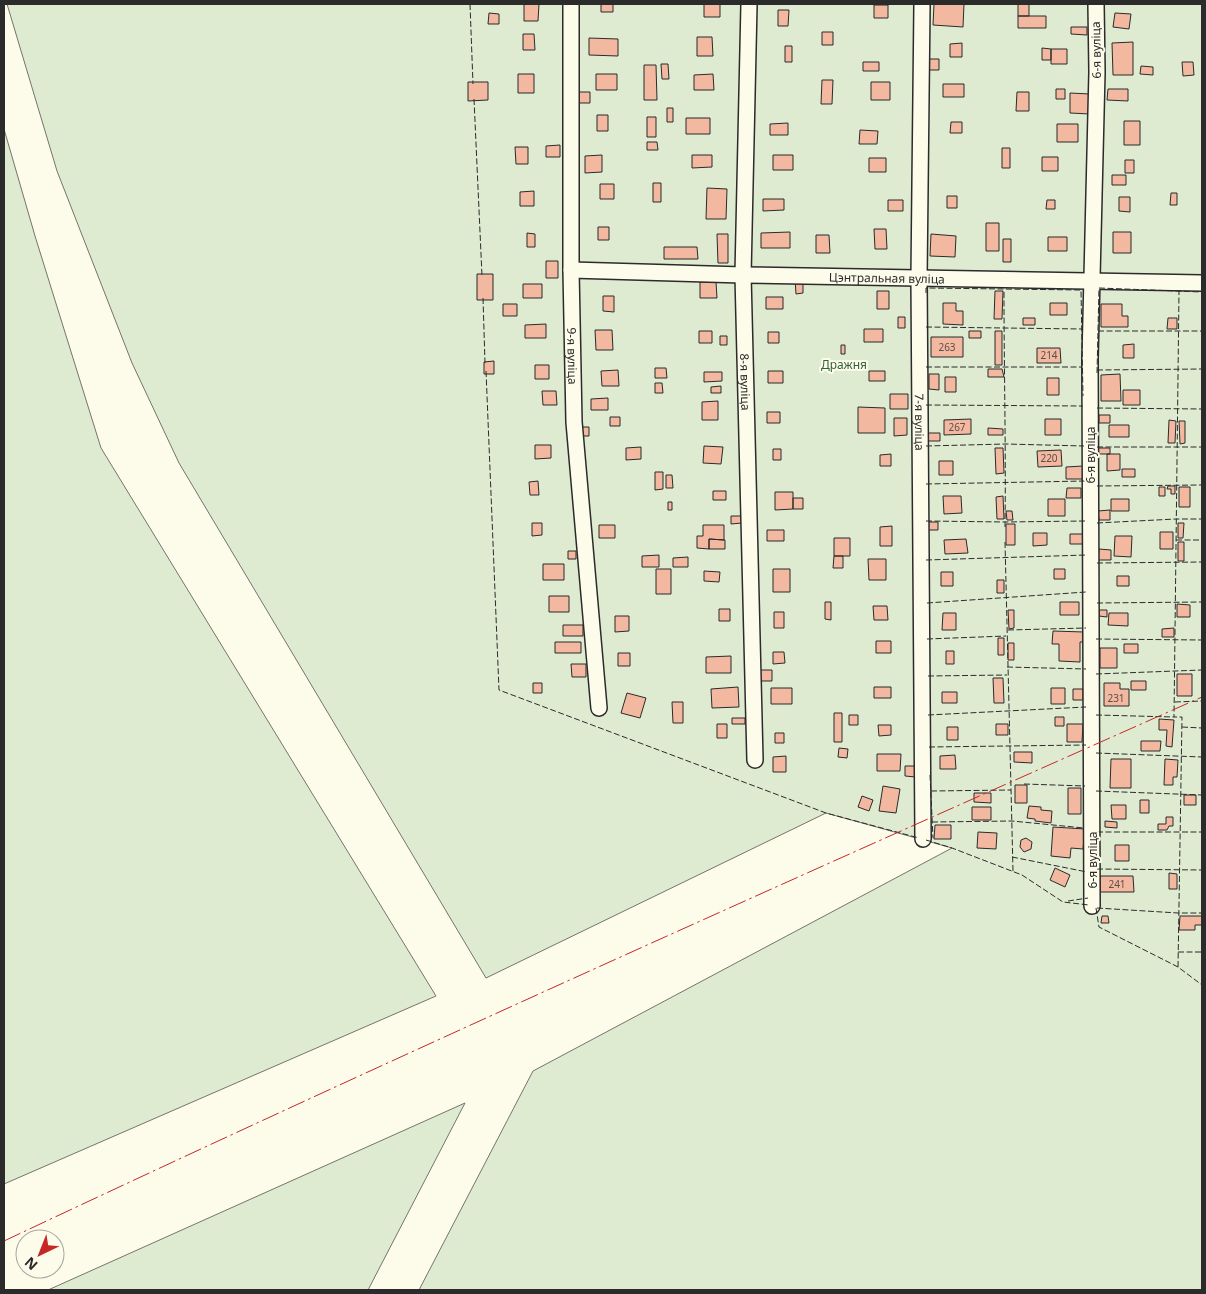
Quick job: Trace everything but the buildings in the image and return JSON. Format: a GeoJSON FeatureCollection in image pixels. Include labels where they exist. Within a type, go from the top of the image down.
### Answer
{"type":"FeatureCollection","features":[{"type":"Feature","properties":{"kind":"street","name":"9-я вуліца"},"geometry":{"type":"LineString","coordinates":[[571,4],[574,422],[599,708]]}},
{"type":"Feature","properties":{"kind":"street","name":"8-я вуліца"},"geometry":{"type":"LineString","coordinates":[[749,4],[743,275],[754,760]]}},
{"type":"Feature","properties":{"kind":"street","name":"7-я вуліца"},"geometry":{"type":"LineString","coordinates":[[922,4],[919,278],[923,840]]}},
{"type":"Feature","properties":{"kind":"street","name":"6-я вуліца"},"geometry":{"type":"LineString","coordinates":[[1092,906],[1090,359],[1097,72],[1096,4]]}},
{"type":"Feature","properties":{"kind":"street","name":"Цэнтральная вуліца"},"geometry":{"type":"LineString","coordinates":[[572,270],[1202,283]]}},
{"type":"Feature","properties":{"kind":"green space","name":"Дражня"},"geometry":{"type":"Polygon","coordinates":[[[7,4],[1202,4],[1202,1290],[419,1290],[533,1071],[952,848],[826,813],[486,978],[179,463],[132,363],[57,171],[7,4]]]}},
{"type":"Feature","properties":{"kind":"green space"},"geometry":{"type":"Polygon","coordinates":[[[4,129],[101,448],[436,996],[4,1184],[4,129]]]}},
{"type":"Feature","properties":{"kind":"green space"},"geometry":{"type":"Polygon","coordinates":[[[465,1103],[368,1290],[48,1290],[465,1103]]]}},
{"type":"Feature","properties":{"kind":"fence"},"geometry":{"type":"LineString","coordinates":[[470,4],[473,84]]}},
{"type":"Feature","properties":{"kind":"fence"},"geometry":{"type":"LineString","coordinates":[[474,99],[482,276]]}},
{"type":"Feature","properties":{"kind":"fence"},"geometry":{"type":"LineString","coordinates":[[926,293],[926,288],[1081,290],[1083,396]]}},
{"type":"Feature","properties":{"kind":"fence"},"geometry":{"type":"LineString","coordinates":[[1097,373],[1099,288],[1202,292]]}},
{"type":"Feature","properties":{"kind":"fence"},"geometry":{"type":"LineString","coordinates":[[1178,967],[1182,717],[1174,717],[1179,291]]}},
{"type":"Feature","properties":{"kind":"fence"},"geometry":{"type":"LineString","coordinates":[[1004,292],[1005,527]]}},
{"type":"Feature","properties":{"kind":"fence"},"geometry":{"type":"LineString","coordinates":[[483,298],[485,363]]}},
{"type":"Feature","properties":{"kind":"fence"},"geometry":{"type":"LineString","coordinates":[[926,327],[1082,329]]}},
{"type":"Feature","properties":{"kind":"fence"},"geometry":{"type":"LineString","coordinates":[[1098,331],[1202,331]]}},
{"type":"Feature","properties":{"kind":"fence"},"geometry":{"type":"LineString","coordinates":[[926,367],[1082,367]]}},
{"type":"Feature","properties":{"kind":"fence"},"geometry":{"type":"LineString","coordinates":[[1097,370],[1202,369]]}},
{"type":"Feature","properties":{"kind":"fence"},"geometry":{"type":"LineString","coordinates":[[486,371],[499,690],[826,813],[919,838]]}},
{"type":"Feature","properties":{"kind":"fence"},"geometry":{"type":"LineString","coordinates":[[926,405],[1083,406]]}},
{"type":"Feature","properties":{"kind":"fence"},"geometry":{"type":"LineString","coordinates":[[1097,408],[1202,409]]}},
{"type":"Feature","properties":{"kind":"fence"},"geometry":{"type":"LineString","coordinates":[[926,446],[1006,444],[1084,446]]}},
{"type":"Feature","properties":{"kind":"fence"},"geometry":{"type":"LineString","coordinates":[[1097,447],[1202,447]]}},
{"type":"Feature","properties":{"kind":"fence"},"geometry":{"type":"LineString","coordinates":[[926,484],[1085,481]]}},
{"type":"Feature","properties":{"kind":"fence"},"geometry":{"type":"LineString","coordinates":[[1097,486],[1202,485]]}},
{"type":"Feature","properties":{"kind":"fence"},"geometry":{"type":"LineString","coordinates":[[1097,523],[1202,519]]}},
{"type":"Feature","properties":{"kind":"fence"},"geometry":{"type":"LineString","coordinates":[[926,521],[1086,521]]}},
{"type":"Feature","properties":{"kind":"fence"},"geometry":{"type":"LineString","coordinates":[[1176,540],[1202,540]]}},
{"type":"Feature","properties":{"kind":"fence"},"geometry":{"type":"LineString","coordinates":[[1005,542],[1013,871]]}},
{"type":"Feature","properties":{"kind":"fence"},"geometry":{"type":"LineString","coordinates":[[926,560],[1086,555]]}},
{"type":"Feature","properties":{"kind":"fence"},"geometry":{"type":"LineString","coordinates":[[1097,563],[1202,562]]}},
{"type":"Feature","properties":{"kind":"fence"},"geometry":{"type":"LineString","coordinates":[[927,603],[1086,592]]}},
{"type":"Feature","properties":{"kind":"fence"},"geometry":{"type":"LineString","coordinates":[[1097,603],[1202,602]]}},
{"type":"Feature","properties":{"kind":"fence"},"geometry":{"type":"LineString","coordinates":[[1008,630],[1086,628]]}},
{"type":"Feature","properties":{"kind":"fence"},"geometry":{"type":"LineString","coordinates":[[927,639],[1006,636]]}},
{"type":"Feature","properties":{"kind":"fence"},"geometry":{"type":"LineString","coordinates":[[1096,639],[1202,640]]}},
{"type":"Feature","properties":{"kind":"fence"},"geometry":{"type":"LineString","coordinates":[[1007,667],[1086,669]]}},
{"type":"Feature","properties":{"kind":"fence"},"geometry":{"type":"LineString","coordinates":[[1096,674],[1202,670]]}},
{"type":"Feature","properties":{"kind":"fence"},"geometry":{"type":"LineString","coordinates":[[928,676],[1007,675]]}},
{"type":"Feature","properties":{"kind":"fence"},"geometry":{"type":"LineString","coordinates":[[1175,702],[1202,701]]}},
{"type":"Feature","properties":{"kind":"fence"},"geometry":{"type":"LineString","coordinates":[[928,715],[1086,707]]}},
{"type":"Feature","properties":{"kind":"fence"},"geometry":{"type":"LineString","coordinates":[[1096,715],[1174,717]]}},
{"type":"Feature","properties":{"kind":"fence"},"geometry":{"type":"LineString","coordinates":[[1182,727],[1202,728]]}},
{"type":"Feature","properties":{"kind":"fence"},"geometry":{"type":"LineString","coordinates":[[929,747],[1086,745]]}},
{"type":"Feature","properties":{"kind":"fence"},"geometry":{"type":"LineString","coordinates":[[1096,753],[1202,757]]}},
{"type":"Feature","properties":{"kind":"fence"},"geometry":{"type":"LineString","coordinates":[[930,775],[933,838]]}},
{"type":"Feature","properties":{"kind":"fence"},"geometry":{"type":"LineString","coordinates":[[1024,784],[1085,786]]}},
{"type":"Feature","properties":{"kind":"fence"},"geometry":{"type":"LineString","coordinates":[[931,791],[1011,790]]}},
{"type":"Feature","properties":{"kind":"fence"},"geometry":{"type":"LineString","coordinates":[[1096,791],[1202,795]]}},
{"type":"Feature","properties":{"kind":"fence"},"geometry":{"type":"LineString","coordinates":[[932,822],[1012,821],[1084,828]]}},
{"type":"Feature","properties":{"kind":"fence"},"geometry":{"type":"LineString","coordinates":[[1097,832],[1202,832]]}},
{"type":"Feature","properties":{"kind":"fence"},"geometry":{"type":"LineString","coordinates":[[926,840],[1022,875],[1063,902],[1089,905]]}},
{"type":"Feature","properties":{"kind":"fence"},"geometry":{"type":"LineString","coordinates":[[1012,857],[1087,872]]}},
{"type":"Feature","properties":{"kind":"fence"},"geometry":{"type":"LineString","coordinates":[[1097,869],[1202,870]]}},
{"type":"Feature","properties":{"kind":"fence"},"geometry":{"type":"LineString","coordinates":[[1068,901],[1088,898]]}},
{"type":"Feature","properties":{"kind":"fence"},"geometry":{"type":"LineString","coordinates":[[1096,908],[1099,927],[1178,967],[1202,985]]}},
{"type":"Feature","properties":{"kind":"fence"},"geometry":{"type":"LineString","coordinates":[[1097,908],[1202,913]]}},
{"type":"Feature","properties":{"kind":"fence"},"geometry":{"type":"LineString","coordinates":[[1178,952],[1202,952]]}},
{"type":"Feature","properties":{"kind":"power"},"geometry":{"type":"LineString","coordinates":[[4,1241],[302,1102],[1202,697]]}}]}
